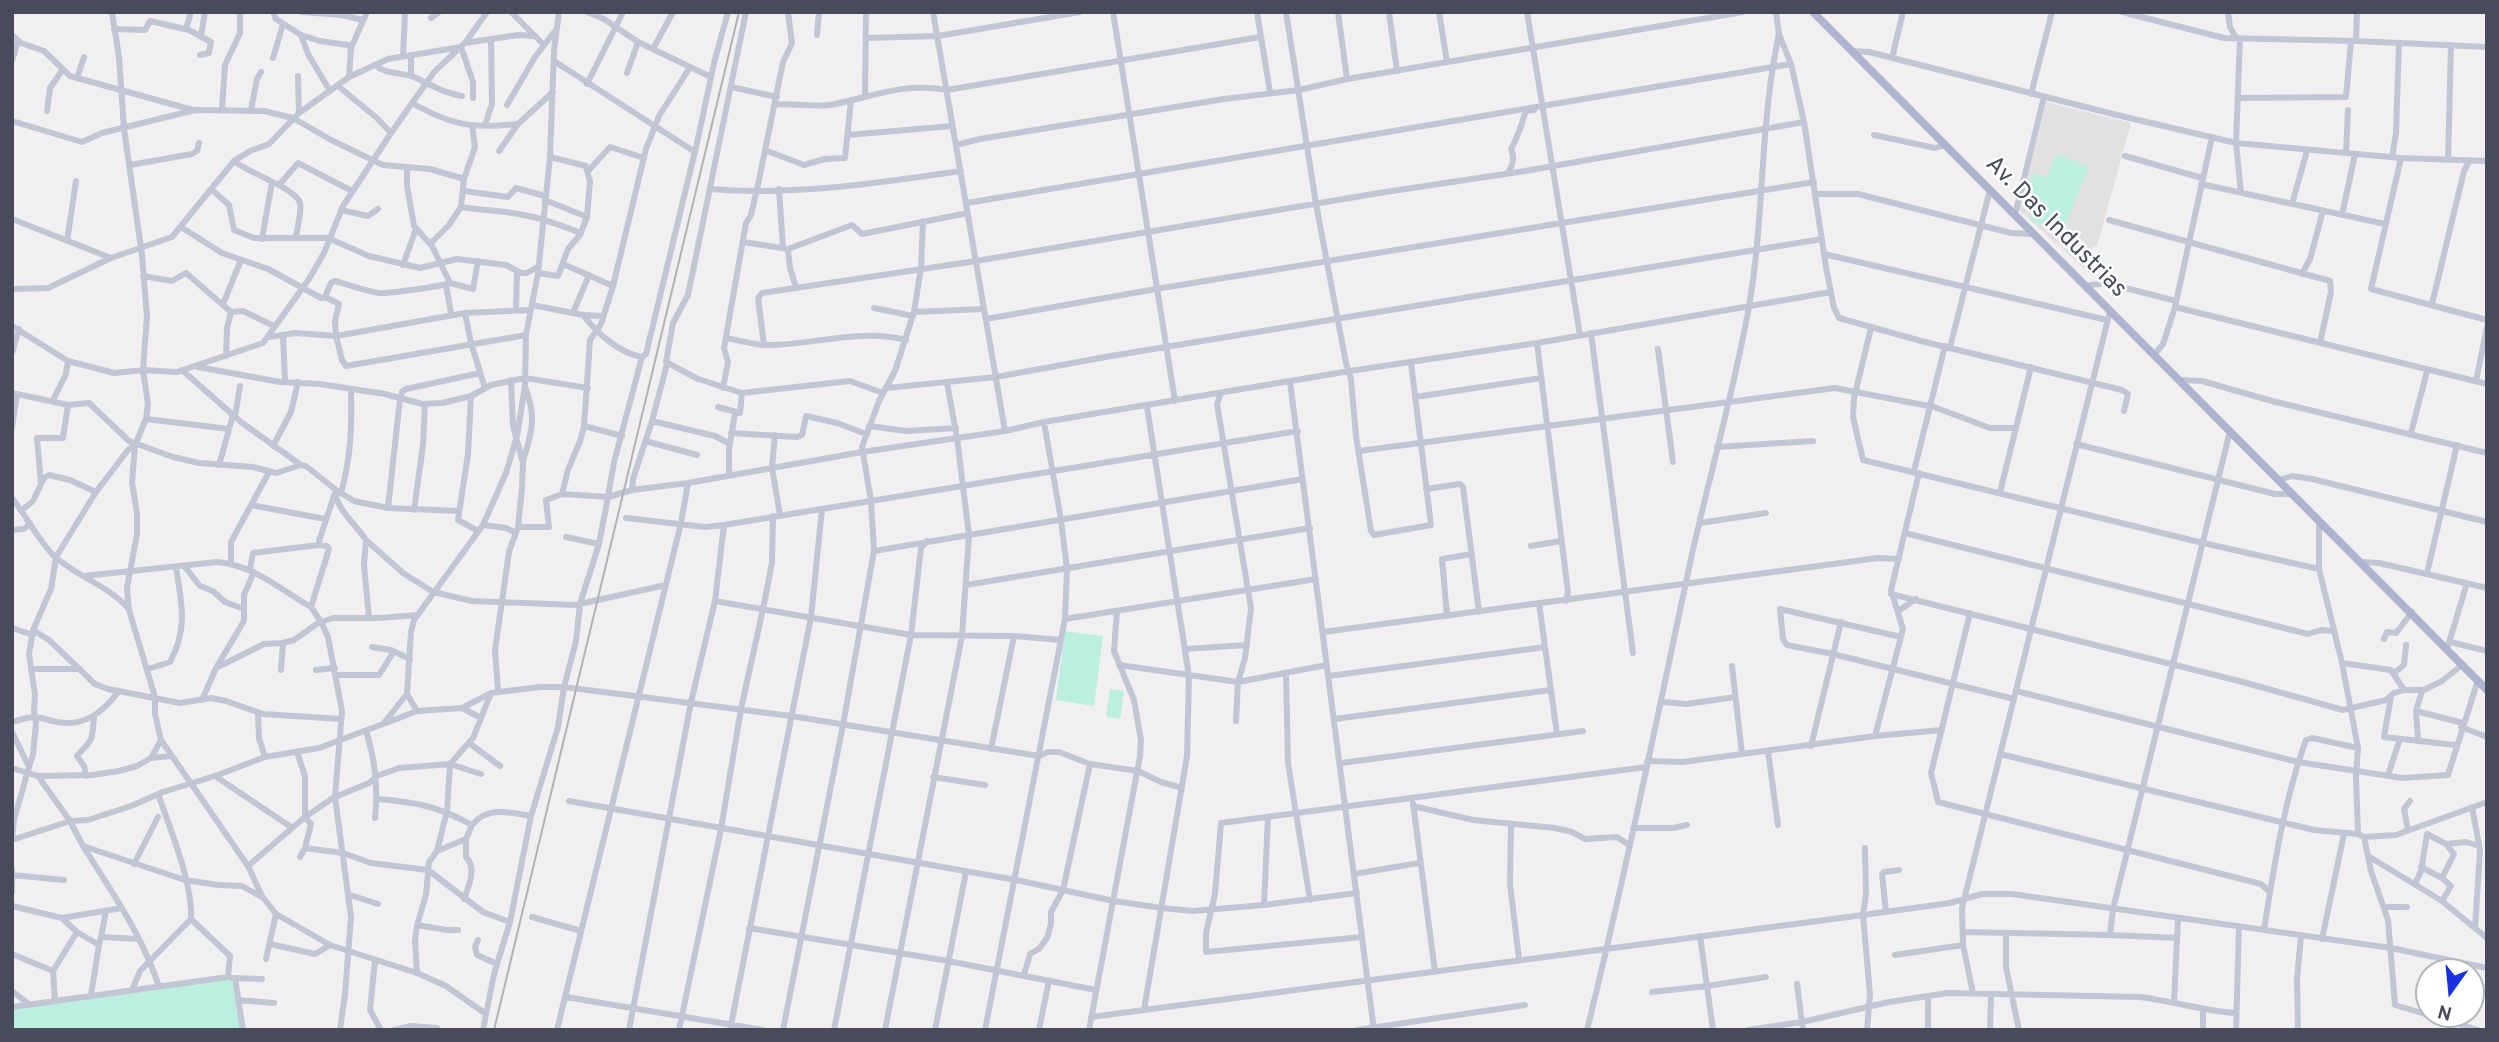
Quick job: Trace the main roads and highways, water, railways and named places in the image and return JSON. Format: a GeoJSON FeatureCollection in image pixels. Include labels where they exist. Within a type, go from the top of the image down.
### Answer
{"type":"FeatureCollection","features":[{"type":"Feature","properties":{"kind":"main road","name":"Av. Das Industrias"},"geometry":{"type":"LineString","coordinates":[[1814,12],[2085,286],[2108,316],[2181,380],[2292,495],[2449,646],[2462,665],[2487,690]]}},
{"type":"Feature","properties":{"kind":"railway"},"geometry":{"type":"LineString","coordinates":[[494,1030],[739,12]]}}]}
